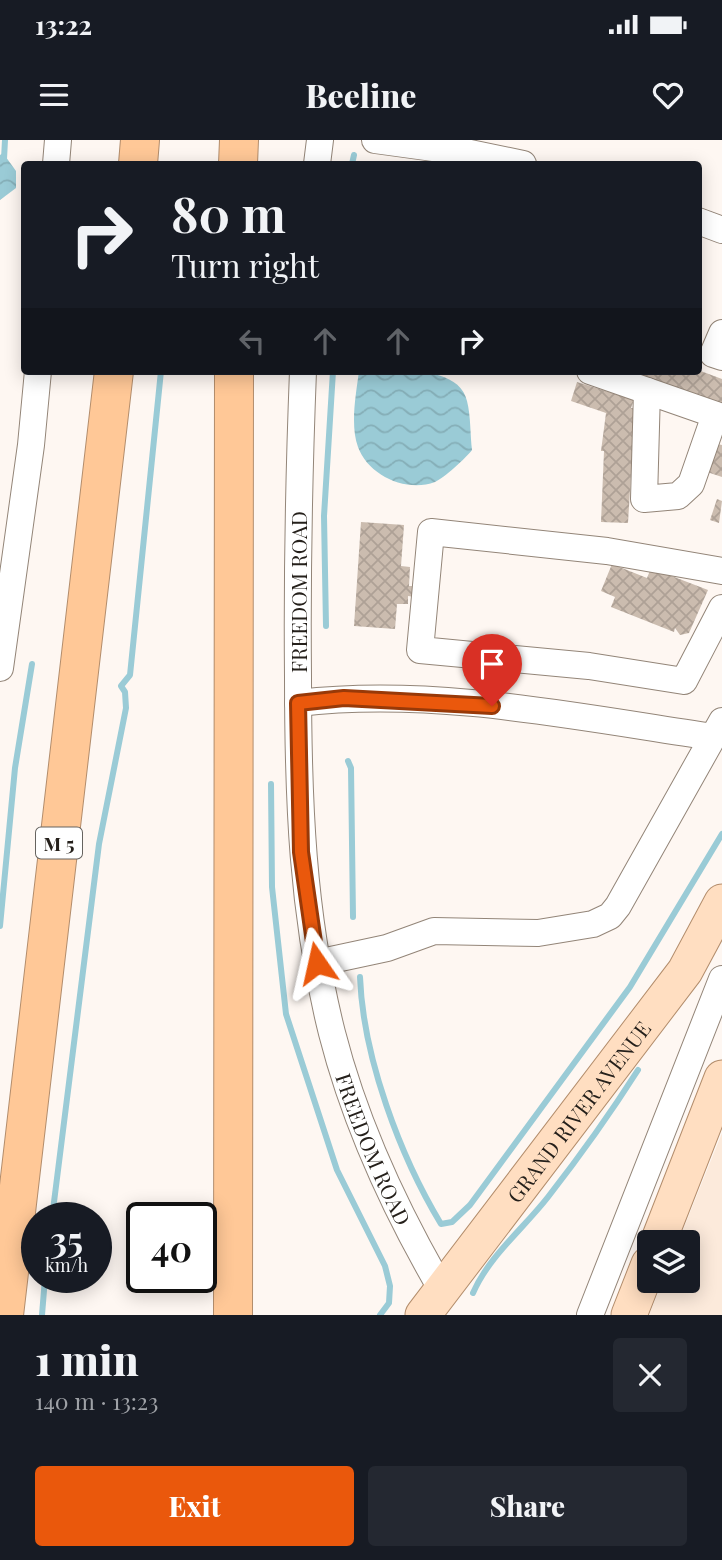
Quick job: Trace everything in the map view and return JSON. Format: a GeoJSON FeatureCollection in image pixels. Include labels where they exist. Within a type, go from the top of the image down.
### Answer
{"type":"FeatureCollection","features":[{"type":"Feature","properties":{"kind":"highway"},"geometry":{"type":"LineString","coordinates":[[138,161],[140,140]]}},
{"type":"Feature","properties":{"kind":"highway"},"geometry":{"type":"LineString","coordinates":[[238,161],[239,140]]}},
{"type":"Feature","properties":{"kind":"highway","name":"M 5"},"geometry":{"type":"LineString","coordinates":[[4,1315],[114,375]]}},
{"type":"Feature","properties":{"kind":"highway"},"geometry":{"type":"LineString","coordinates":[[233,1315],[234,375]]}},
{"type":"Feature","properties":{"kind":"main road","name":"GRAND RIVER AVENUE"},"geometry":{"type":"LineString","coordinates":[[432,1303],[685,971],[722,902]]}},
{"type":"Feature","properties":{"kind":"main road"},"geometry":{"type":"LineString","coordinates":[[662,1230],[721,1086]]}},
{"type":"Feature","properties":{"kind":"main road"},"geometry":{"type":"LineString","coordinates":[[629,1315],[638,1293]]}},
{"type":"Feature","properties":{"kind":"street"},"geometry":{"type":"LineString","coordinates":[[56,161],[58,140]]}},
{"type":"Feature","properties":{"kind":"street"},"geometry":{"type":"LineString","coordinates":[[317,161],[320,140]]}},
{"type":"Feature","properties":{"kind":"street"},"geometry":{"type":"LineString","coordinates":[[374,140],[509,161]]}},
{"type":"Feature","properties":{"kind":"street"},"geometry":{"type":"LineString","coordinates":[[702,222],[722,230]]}},
{"type":"Feature","properties":{"kind":"street"},"geometry":{"type":"LineString","coordinates":[[722,333],[713,354],[722,357]]}},
{"type":"Feature","properties":{"kind":"street"},"geometry":{"type":"LineString","coordinates":[[0,668],[32,445],[38,375]]}},
{"type":"Feature","properties":{"kind":"street","name":"FREEDOM ROAD"},"geometry":{"type":"LineString","coordinates":[[303,375],[297,527],[301,852],[317,963],[333,1035],[349,1088],[380,1168],[420,1253],[432,1303]]}},
{"type":"Feature","properties":{"kind":"street"},"geometry":{"type":"LineString","coordinates":[[601,375],[719,416],[691,484],[678,496],[644,499],[647,391]]}},
{"type":"Feature","properties":{"kind":"street"},"geometry":{"type":"LineString","coordinates":[[722,570],[607,551],[431,532],[421,650],[589,666],[684,681],[722,608]]}},
{"type":"Feature","properties":{"kind":"street"},"geometry":{"type":"LineString","coordinates":[[298,703],[344,698],[465,702],[718,729],[610,916],[593,924],[538,933],[434,931],[387,948],[317,963]]}},
{"type":"Feature","properties":{"kind":"street"},"geometry":{"type":"LineString","coordinates":[[590,1315],[680,1093],[722,979]]}},
{"type":"Feature","properties":{"kind":"street"},"geometry":{"type":"LineString","coordinates":[[680,1093],[721,1086]]}},
{"type":"Feature","properties":{"kind":"shaded area"},"geometry":{"type":"Polygon","coordinates":[[[722,1133],[722,1315],[649,1315],[658,1293],[700,1293],[700,1230],[683,1230],[722,1133]]]}},
{"type":"Feature","properties":{"kind":"water"},"geometry":{"type":"Polygon","coordinates":[[[3,153],[16,171],[16,188],[0,200],[0,155],[3,153]]]}},
{"type":"Feature","properties":{"kind":"water"},"geometry":{"type":"Polygon","coordinates":[[[358,375],[437,375],[451,380],[461,389],[467,401],[472,450],[455,468],[435,482],[412,485],[389,479],[370,466],[358,447],[354,409],[358,375]]]}},
{"type":"Feature","properties":{"kind":"building"},"geometry":{"type":"Polygon","coordinates":[[[702,372],[722,379],[722,406],[634,375],[702,375],[702,372]]]}},
{"type":"Feature","properties":{"kind":"building"},"geometry":{"type":"Polygon","coordinates":[[[577,382],[634,400],[631,408],[635,408],[628,523],[601,522],[604,451],[601,451],[606,413],[571,401],[577,382]]]}},
{"type":"Feature","properties":{"kind":"building"},"geometry":{"type":"Polygon","coordinates":[[[717,444],[722,445],[722,477],[707,472],[717,444]]]}},
{"type":"Feature","properties":{"kind":"building"},"geometry":{"type":"Polygon","coordinates":[[[717,499],[722,501],[719,523],[710,520],[717,499]]]}},
{"type":"Feature","properties":{"kind":"building"},"geometry":{"type":"Polygon","coordinates":[[[361,522],[404,525],[401,566],[410,567],[409,586],[417,586],[416,597],[408,596],[408,604],[397,604],[395,629],[354,626],[361,522]]]}},
{"type":"Feature","properties":{"kind":"building"},"geometry":{"type":"Polygon","coordinates":[[[612,564],[647,578],[651,568],[708,590],[689,633],[680,635],[675,628],[674,632],[611,607],[615,597],[601,591],[612,564]]]}},
{"type":"Feature","properties":{"kind":"waterway"},"geometry":{"type":"LineString","coordinates":[[4,159],[5,140]]}},
{"type":"Feature","properties":{"kind":"waterway"},"geometry":{"type":"LineString","coordinates":[[353,161],[354,155]]}},
{"type":"Feature","properties":{"kind":"waterway"},"geometry":{"type":"LineString","coordinates":[[54,1202],[99,844],[126,708],[125,692],[121,686],[130,675],[161,375]]}},
{"type":"Feature","properties":{"kind":"waterway"},"geometry":{"type":"LineString","coordinates":[[326,626],[324,516],[333,375]]}},
{"type":"Feature","properties":{"kind":"waterway"},"geometry":{"type":"LineString","coordinates":[[0,926],[15,768],[32,664]]}},
{"type":"Feature","properties":{"kind":"waterway"},"geometry":{"type":"LineString","coordinates":[[348,761],[351,768],[353,917]]}},
{"type":"Feature","properties":{"kind":"waterway"},"geometry":{"type":"LineString","coordinates":[[271,784],[272,887],[286,1014],[337,1170],[385,1266],[390,1286],[389,1303],[380,1315]]}},
{"type":"Feature","properties":{"kind":"waterway"},"geometry":{"type":"LineString","coordinates":[[360,977],[368,1040],[398,1137],[441,1224],[452,1222],[470,1205],[630,987],[722,834]]}},
{"type":"Feature","properties":{"kind":"waterway"},"geometry":{"type":"LineString","coordinates":[[473,1293],[497,1255],[539,1209],[572,1166],[638,1070]]}},
{"type":"Feature","properties":{"kind":"waterway"},"geometry":{"type":"LineString","coordinates":[[42,1315],[44,1293]]}},
{"type":"Feature","properties":{"kind":"route"},"geometry":{"type":"LineString","coordinates":[[317,963],[308,916],[301,852],[297,763],[298,703],[344,698],[465,702],[492,706]]}}]}
